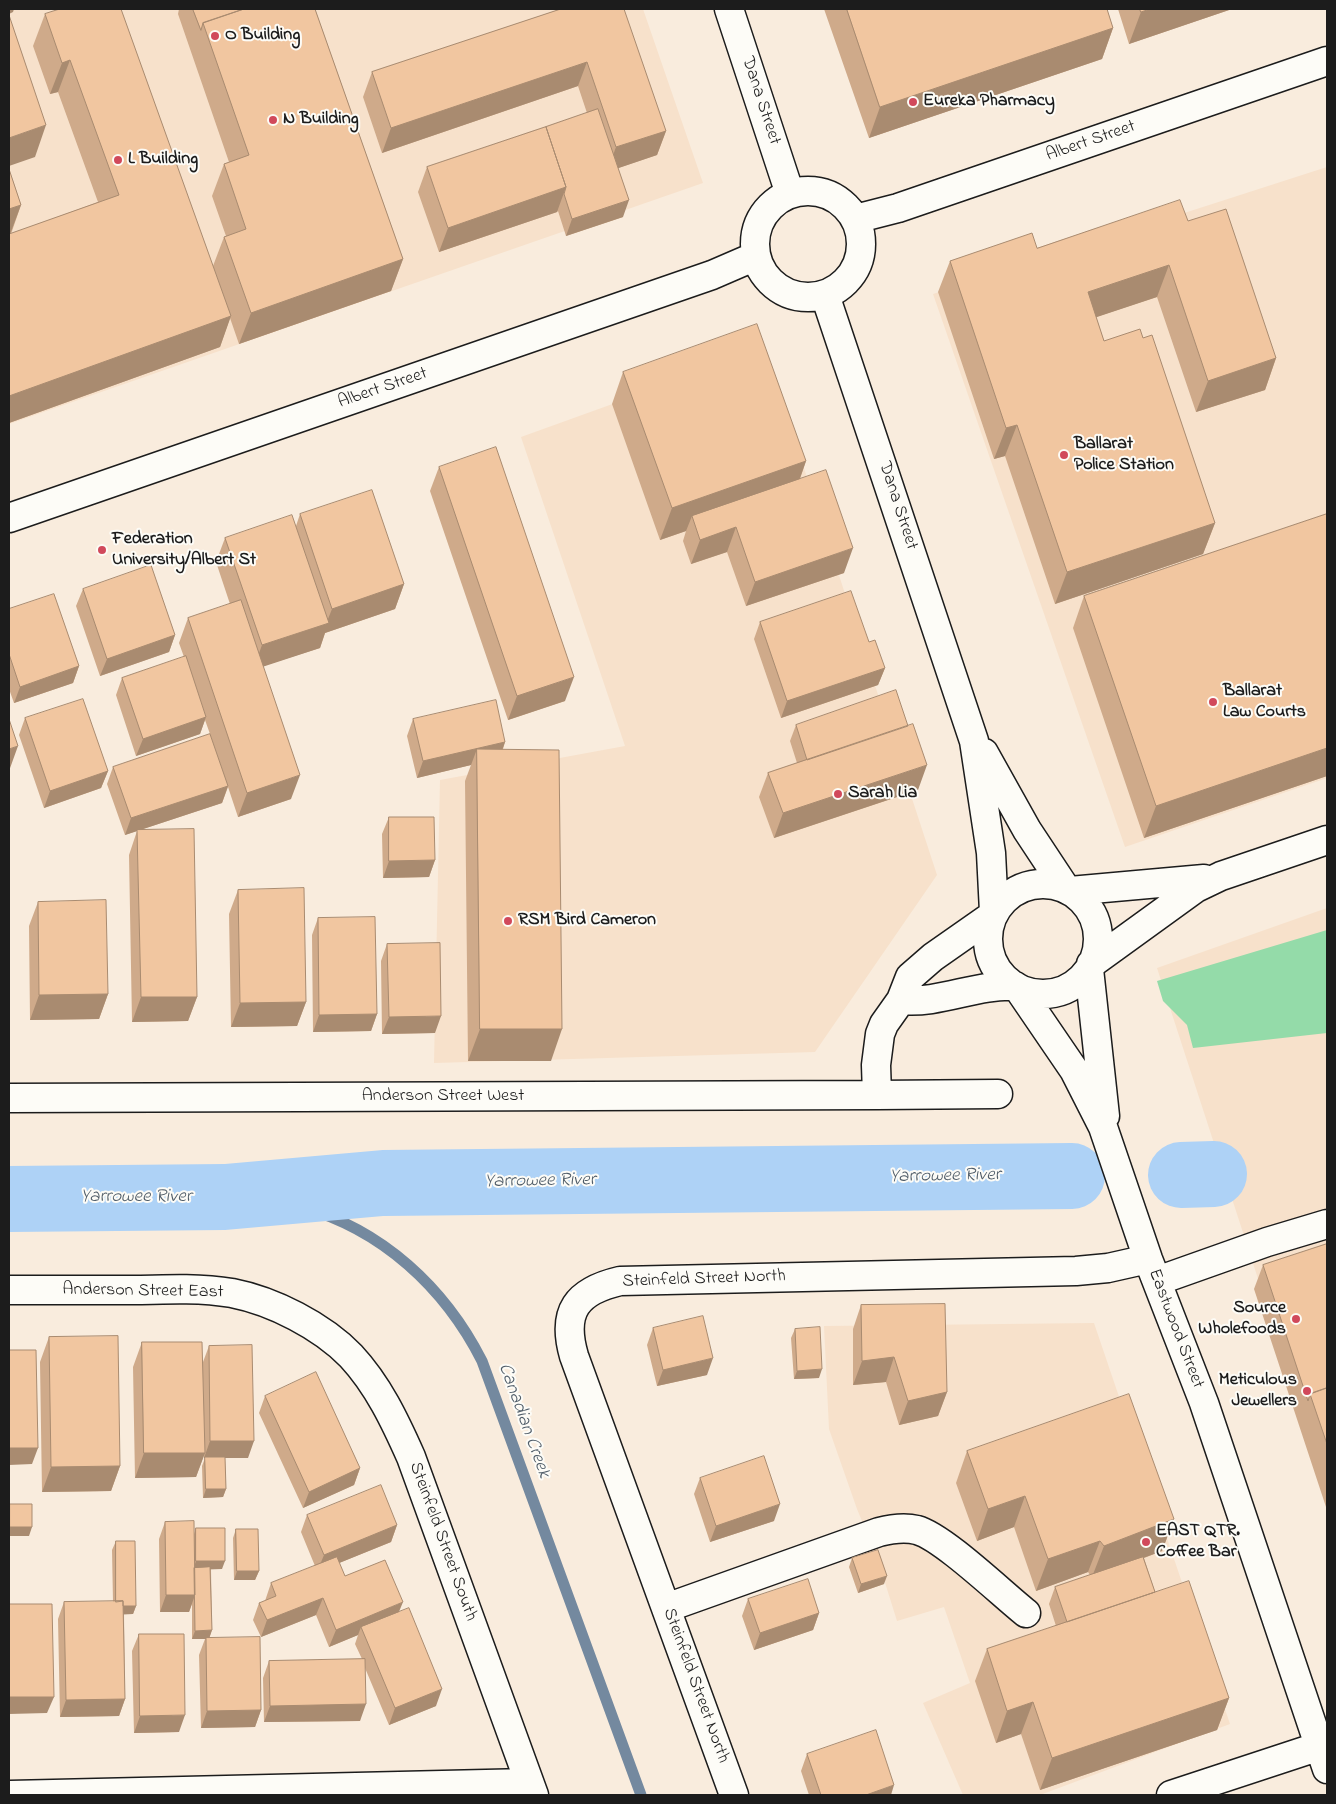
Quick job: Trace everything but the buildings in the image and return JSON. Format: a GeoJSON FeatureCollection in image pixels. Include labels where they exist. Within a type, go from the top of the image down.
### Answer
{"type":"FeatureCollection","features":[{"type":"Feature","properties":{"kind":"street","name":"Dana Street"},"geometry":{"type":"LineString","coordinates":[[729,9],[790,194]]}},
{"type":"Feature","properties":{"kind":"street","name":"Albert Street"},"geometry":{"type":"LineString","coordinates":[[854,219],[898,208],[1327,61]]}},
{"type":"Feature","properties":{"kind":"street"},"geometry":{"type":"LineString","coordinates":[[806,191],[829,196],[843,205],[854,219],[861,239],[860,256],[852,274],[837,289],[825,295],[804,297],[788,294],[776,286],[762,272],[756,256],[755,238],[763,216],[774,203],[790,194],[806,191]]}},
{"type":"Feature","properties":{"kind":"street","name":"Albert Street"},"geometry":{"type":"LineString","coordinates":[[9,518],[712,276],[756,256]]}},
{"type":"Feature","properties":{"kind":"street","name":"Dana Street"},"geometry":{"type":"LineString","coordinates":[[825,295],[968,718],[978,760],[991,853],[993,914]]}},
{"type":"Feature","properties":{"kind":"street","name":"Dana Street"},"geometry":{"type":"LineString","coordinates":[[968,718],[1007,795],[1068,890]]}},
{"type":"Feature","properties":{"kind":"street"},"geometry":{"type":"LineString","coordinates":[[901,1000],[922,1001],[979,988],[1016,987],[1040,994],[1051,993],[1072,985],[1090,966],[1184,895],[1220,876],[1327,840]]}},
{"type":"Feature","properties":{"kind":"street"},"geometry":{"type":"LineString","coordinates":[[877,1095],[876,1048],[884,1024],[901,1000],[906,982],[915,971],[993,914],[1007,896],[1026,886],[1046,884],[1068,890],[1163,884],[1220,876]]}},
{"type":"Feature","properties":{"kind":"street"},"geometry":{"type":"LineString","coordinates":[[1068,890],[1086,904],[1095,923],[1098,944],[1090,966]]}},
{"type":"Feature","properties":{"kind":"street"},"geometry":{"type":"LineString","coordinates":[[993,914],[987,938],[989,950],[998,970],[1016,987]]}},
{"type":"Feature","properties":{"kind":"street","name":"Eastwood Street"},"geometry":{"type":"LineString","coordinates":[[1090,966],[1110,1144]]}},
{"type":"Feature","properties":{"kind":"street","name":"Eastwood Street"},"geometry":{"type":"LineString","coordinates":[[1016,987],[1082,1084],[1110,1144],[1153,1270],[1204,1403],[1323,1757]]}},
{"type":"Feature","properties":{"kind":"street","name":"Anderson Street West"},"geometry":{"type":"LineString","coordinates":[[9,1098],[998,1094]]}},
{"type":"Feature","properties":{"kind":"street"},"geometry":{"type":"LineString","coordinates":[[1153,1270],[1267,1242],[1327,1224]]}},
{"type":"Feature","properties":{"kind":"street","name":"Steinfeld Street North"},"geometry":{"type":"LineString","coordinates":[[734,1795],[570,1343],[571,1314],[576,1305],[589,1292],[620,1281],[1076,1272],[1108,1268],[1153,1270]]}},
{"type":"Feature","properties":{"kind":"street","name":"Anderson Street East"},"geometry":{"type":"LineString","coordinates":[[9,1290],[215,1291],[252,1299],[302,1321]]}},
{"type":"Feature","properties":{"kind":"street","name":"Steinfeld Street South"},"geometry":{"type":"LineString","coordinates":[[302,1321],[337,1343],[351,1357],[375,1387],[399,1430],[411,1456],[532,1789]]}},
{"type":"Feature","properties":{"kind":"street"},"geometry":{"type":"LineString","coordinates":[[666,1608],[879,1532],[898,1528],[916,1530],[935,1539],[1026,1613]]}},
{"type":"Feature","properties":{"kind":"street"},"geometry":{"type":"LineString","coordinates":[[1171,1795],[1323,1757]]}},
{"type":"Feature","properties":{"kind":"street"},"geometry":{"type":"LineString","coordinates":[[10,1795],[532,1789]]}},
{"type":"Feature","properties":{"kind":"shaded area"},"geometry":{"type":"Polygon","coordinates":[[[9,9],[643,9],[703,183],[9,424],[9,9]]]}},
{"type":"Feature","properties":{"kind":"shaded area"},"geometry":{"type":"Polygon","coordinates":[[[1327,167],[1327,778],[1125,847],[933,294],[1327,167]]]}},
{"type":"Feature","properties":{"kind":"shaded area"},"geometry":{"type":"Polygon","coordinates":[[[765,349],[937,875],[815,1052],[434,1063],[440,780],[625,746],[521,437],[765,349]]]}},
{"type":"Feature","properties":{"kind":"shaded area"},"geometry":{"type":"Polygon","coordinates":[[[1327,908],[1327,1491],[1157,968],[1327,908]]]}},
{"type":"Feature","properties":{"kind":"shaded area"},"geometry":{"type":"Polygon","coordinates":[[[1094,1323],[1230,1724],[1040,1795],[963,1795],[923,1703],[970,1683],[944,1607],[897,1621],[877,1557],[857,1509],[829,1429],[824,1326],[1094,1323]]]}},
{"type":"Feature","properties":{"kind":"green space"},"geometry":{"type":"Polygon","coordinates":[[[1327,930],[1327,1033],[1193,1048],[1187,1025],[1163,1001],[1157,981],[1327,930]]]}},
{"type":"Feature","properties":{"kind":"waterway","name":"Yarrowee River"},"geometry":{"type":"LineString","coordinates":[[1181,1175],[1214,1174]]}},
{"type":"Feature","properties":{"kind":"waterway","name":"Yarrowee River"},"geometry":{"type":"LineString","coordinates":[[9,1199],[225,1197],[383,1183],[1072,1176]]}},
{"type":"Feature","properties":{"kind":"waterway","name":"Canadian Creek"},"geometry":{"type":"LineString","coordinates":[[225,1197],[264,1200],[301,1207],[331,1217],[358,1230],[384,1246],[408,1265],[450,1309],[482,1361],[641,1795]]}},
{"type":"Feature","properties":{"kind":"place","name":"O Building"},"geometry":{"type":"Point","coordinates":[215,36]}},
{"type":"Feature","properties":{"kind":"place","name":"Eureka Pharmacy"},"geometry":{"type":"Point","coordinates":[913,102]}},
{"type":"Feature","properties":{"kind":"place","name":"N Building"},"geometry":{"type":"Point","coordinates":[273,120]}},
{"type":"Feature","properties":{"kind":"place","name":"L Building"},"geometry":{"type":"Point","coordinates":[118,160]}},
{"type":"Feature","properties":{"kind":"place","name":"Ballarat Police Station"},"geometry":{"type":"Point","coordinates":[1064,455]}},
{"type":"Feature","properties":{"kind":"place","name":"Federation University/Albert St"},"geometry":{"type":"Point","coordinates":[102,550]}},
{"type":"Feature","properties":{"kind":"place","name":"Ballarat Law Courts"},"geometry":{"type":"Point","coordinates":[1213,702]}},
{"type":"Feature","properties":{"kind":"place","name":"Sarah Lia"},"geometry":{"type":"Point","coordinates":[838,794]}},
{"type":"Feature","properties":{"kind":"place","name":"RSM Bird Cameron"},"geometry":{"type":"Point","coordinates":[508,921]}},
{"type":"Feature","properties":{"kind":"place","name":"Source Wholefoods"},"geometry":{"type":"Point","coordinates":[1296,1319]}},
{"type":"Feature","properties":{"kind":"place","name":"Meticulous Jewellers"},"geometry":{"type":"Point","coordinates":[1307,1391]}},
{"type":"Feature","properties":{"kind":"place","name":"EAST QTR. Coffee Bar"},"geometry":{"type":"Point","coordinates":[1146,1542]}}]}
